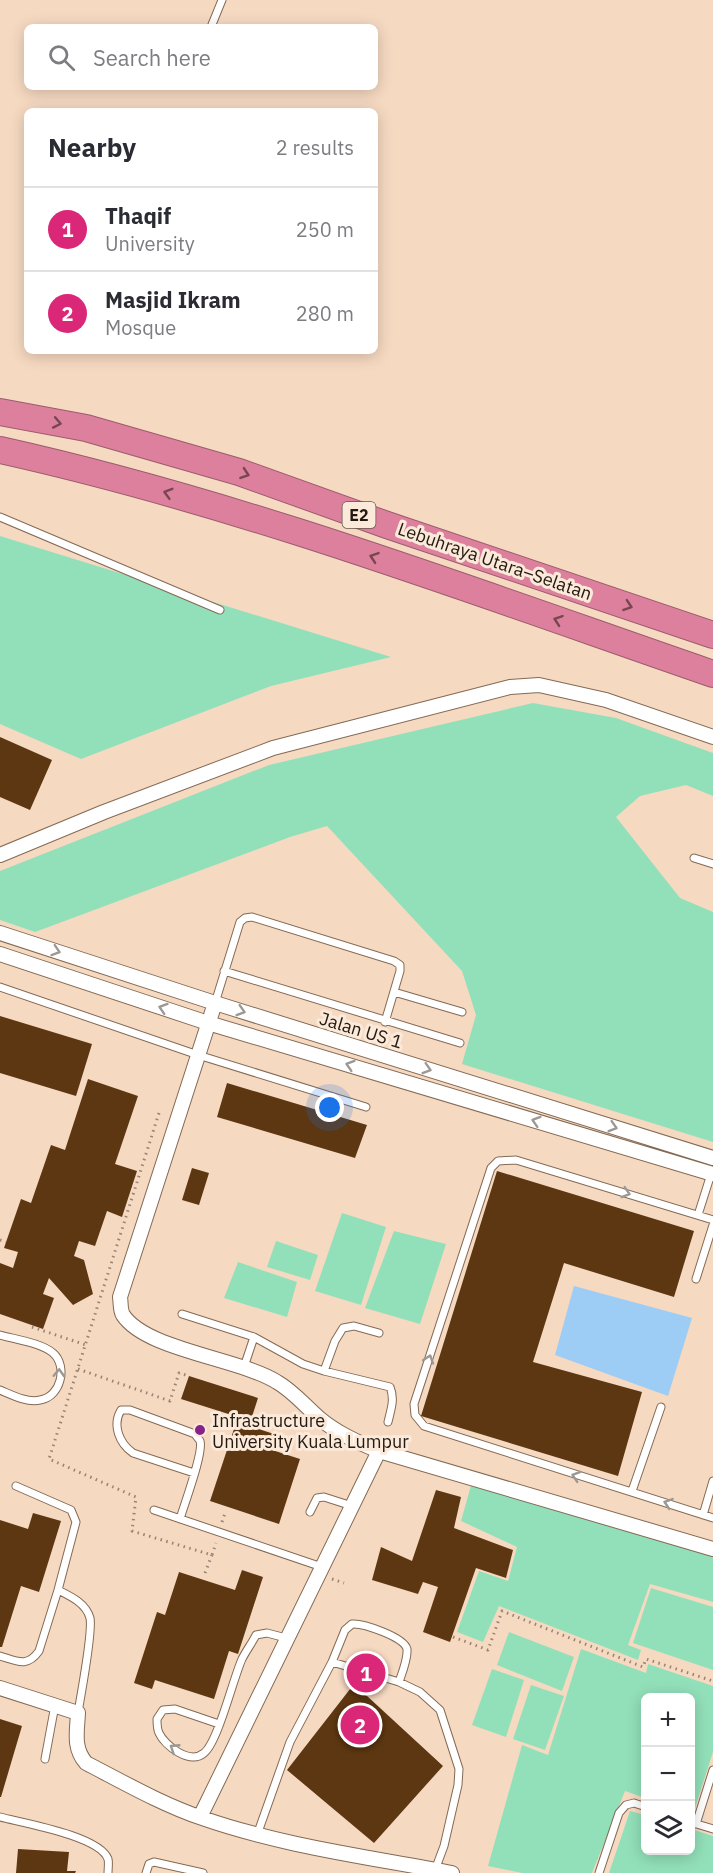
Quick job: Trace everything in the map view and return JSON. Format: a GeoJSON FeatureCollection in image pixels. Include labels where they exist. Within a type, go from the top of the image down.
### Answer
{"type":"FeatureCollection","features":[{"type":"Feature","properties":{"kind":"highway","name":"Lebuhraya Utara–Selatan"},"geometry":{"type":"LineString","coordinates":[[0,412],[86,428],[239,472],[398,529],[713,635]]}},
{"type":"Feature","properties":{"kind":"highway","name":"Lebuhraya Utara–Selatan"},"geometry":{"type":"LineString","coordinates":[[0,450],[79,468],[230,511],[369,555],[713,674]]}},
{"type":"Feature","properties":{"kind":"street"},"geometry":{"type":"LineString","coordinates":[[0,855],[104,812],[273,748],[510,687],[539,685],[606,700],[713,737]]}},
{"type":"Feature","properties":{"kind":"street","name":"Jalan US 1"},"geometry":{"type":"LineString","coordinates":[[0,933],[214,1003],[713,1158]]}},
{"type":"Feature","properties":{"kind":"street","name":"Jalan US 1"},"geometry":{"type":"LineString","coordinates":[[0,954],[208,1023],[712,1174]]}},
{"type":"Feature","properties":{"kind":"street"},"geometry":{"type":"LineString","coordinates":[[214,1003],[125,1277],[120,1297],[122,1312],[132,1325],[146,1335],[263,1374],[279,1383],[337,1432],[379,1451],[713,1549]]}},
{"type":"Feature","properties":{"kind":"street"},"geometry":{"type":"LineString","coordinates":[[200,1817],[286,1638],[323,1571],[379,1451]]}},
{"type":"Feature","properties":{"kind":"street"},"geometry":{"type":"LineString","coordinates":[[0,1688],[78,1713],[76,1745],[86,1763],[147,1795],[200,1817],[257,1835],[452,1873]]}},
{"type":"Feature","properties":{"kind":"lane"},"geometry":{"type":"LineString","coordinates":[[213,24],[222,0]]}},
{"type":"Feature","properties":{"kind":"lane"},"geometry":{"type":"LineString","coordinates":[[0,517],[219,610]]}},
{"type":"Feature","properties":{"kind":"lane"},"geometry":{"type":"LineString","coordinates":[[694,858],[713,864]]}},
{"type":"Feature","properties":{"kind":"lane"},"geometry":{"type":"LineString","coordinates":[[214,1003],[240,922],[252,917],[394,961],[400,965],[385,1022]]}},
{"type":"Feature","properties":{"kind":"lane"},"geometry":{"type":"LineString","coordinates":[[224,971],[460,1043]]}},
{"type":"Feature","properties":{"kind":"lane"},"geometry":{"type":"LineString","coordinates":[[0,987],[198,1056],[366,1107]]}},
{"type":"Feature","properties":{"kind":"lane"},"geometry":{"type":"LineString","coordinates":[[394,992],[462,1012]]}},
{"type":"Feature","properties":{"kind":"lane"},"geometry":{"type":"LineString","coordinates":[[713,1220],[516,1160],[498,1161],[491,1168],[414,1404],[415,1415],[424,1426],[713,1518]]}},
{"type":"Feature","properties":{"kind":"lane"},"geometry":{"type":"LineString","coordinates":[[698,1215],[712,1174]]}},
{"type":"Feature","properties":{"kind":"lane"},"geometry":{"type":"LineString","coordinates":[[696,1279],[713,1225]]}},
{"type":"Feature","properties":{"kind":"lane"},"geometry":{"type":"LineString","coordinates":[[182,1314],[254,1337],[303,1364],[390,1387],[393,1404],[388,1422]]}},
{"type":"Feature","properties":{"kind":"lane"},"geometry":{"type":"LineString","coordinates":[[324,1371],[335,1341],[343,1328],[354,1326],[379,1333]]}},
{"type":"Feature","properties":{"kind":"lane"},"geometry":{"type":"LineString","coordinates":[[0,1335],[52,1352],[60,1363],[61,1378],[55,1393],[42,1401],[27,1400],[0,1392]]}},
{"type":"Feature","properties":{"kind":"lane"},"geometry":{"type":"LineString","coordinates":[[244,1367],[254,1337]]}},
{"type":"Feature","properties":{"kind":"lane"},"geometry":{"type":"LineString","coordinates":[[632,1491],[661,1407]]}},
{"type":"Feature","properties":{"kind":"lane"},"geometry":{"type":"LineString","coordinates":[[180,1519],[194,1473],[201,1449],[200,1440],[195,1434],[130,1410],[121,1410],[116,1426],[125,1448],[133,1453],[194,1473]]}},
{"type":"Feature","properties":{"kind":"lane"},"geometry":{"type":"LineString","coordinates":[[703,1515],[713,1481]]}},
{"type":"Feature","properties":{"kind":"lane"},"geometry":{"type":"LineString","coordinates":[[0,1656],[24,1663],[33,1660],[39,1651],[76,1522],[71,1510],[16,1486]]}},
{"type":"Feature","properties":{"kind":"lane"},"geometry":{"type":"LineString","coordinates":[[310,1512],[317,1498],[324,1497],[352,1506]]}},
{"type":"Feature","properties":{"kind":"lane"},"geometry":{"type":"LineString","coordinates":[[154,1510],[323,1571]]}},
{"type":"Feature","properties":{"kind":"lane"},"geometry":{"type":"LineString","coordinates":[[58,1590],[84,1607],[90,1617],[78,1713]]}},
{"type":"Feature","properties":{"kind":"lane"},"geometry":{"type":"LineString","coordinates":[[257,1835],[291,1742],[332,1662],[345,1630],[352,1624],[360,1623],[400,1640],[406,1645],[407,1653],[399,1682]]}},
{"type":"Feature","properties":{"kind":"lane"},"geometry":{"type":"LineString","coordinates":[[219,1724],[175,1709],[163,1710],[157,1719],[158,1731],[164,1742],[176,1751],[194,1757],[201,1756],[207,1750],[219,1724],[242,1659],[256,1635],[267,1633],[286,1638]]}},
{"type":"Feature","properties":{"kind":"lane"},"geometry":{"type":"LineString","coordinates":[[332,1662],[399,1682],[420,1692],[440,1710],[459,1769],[458,1785],[444,1846],[435,1870]]}},
{"type":"Feature","properties":{"kind":"lane"},"geometry":{"type":"LineString","coordinates":[[45,1759],[55,1705]]}},
{"type":"Feature","properties":{"kind":"lane"},"geometry":{"type":"LineString","coordinates":[[695,1818],[713,1770]]}},
{"type":"Feature","properties":{"kind":"lane"},"geometry":{"type":"LineString","coordinates":[[599,1873],[619,1813],[626,1805],[634,1803],[641,1806]]}},
{"type":"Feature","properties":{"kind":"lane"},"geometry":{"type":"LineString","coordinates":[[0,1817],[82,1838],[101,1850],[108,1859],[108,1873]]}},
{"type":"Feature","properties":{"kind":"lane"},"geometry":{"type":"LineString","coordinates":[[695,1824],[713,1829]]}},
{"type":"Feature","properties":{"kind":"lane"},"geometry":{"type":"LineString","coordinates":[[146,1873],[149,1864],[154,1862],[203,1873]]}},
{"type":"Feature","properties":{"kind":"path"},"geometry":{"type":"LineString","coordinates":[[0,1240],[6,1242]]}},
{"type":"Feature","properties":{"kind":"path"},"geometry":{"type":"LineString","coordinates":[[32,1327],[86,1345]]}},
{"type":"Feature","properties":{"kind":"path"},"geometry":{"type":"LineString","coordinates":[[78,1369],[170,1401],[179,1373],[189,1376]]}},
{"type":"Feature","properties":{"kind":"path"},"geometry":{"type":"LineString","coordinates":[[205,1573],[212,1555]]}},
{"type":"Feature","properties":{"kind":"path"},"geometry":{"type":"LineString","coordinates":[[323,1571],[344,1583]]}},
{"type":"Feature","properties":{"kind":"path"},"geometry":{"type":"LineString","coordinates":[[453,1637],[488,1650],[502,1611],[643,1667],[646,1659],[713,1681]]}},
{"type":"Feature","properties":{"kind":"green space"},"geometry":{"type":"Polygon","coordinates":[[[0,536],[391,657],[271,686],[81,759],[0,724],[0,536]]]}},
{"type":"Feature","properties":{"kind":"green space"},"geometry":{"type":"Polygon","coordinates":[[[533,703],[616,718],[713,753],[713,796],[686,785],[640,796],[616,817],[680,898],[713,912],[713,1142],[462,1064],[476,1015],[462,971],[327,826],[290,837],[35,932],[0,920],[0,871],[269,765],[533,703]]]}},
{"type":"Feature","properties":{"kind":"green space"},"geometry":{"type":"Polygon","coordinates":[[[342,1213],[386,1227],[361,1305],[315,1291],[342,1213]]]}},
{"type":"Feature","properties":{"kind":"green space"},"geometry":{"type":"Polygon","coordinates":[[[394,1231],[446,1244],[420,1324],[365,1308],[394,1231]]]}},
{"type":"Feature","properties":{"kind":"green space"},"geometry":{"type":"Polygon","coordinates":[[[276,1241],[318,1255],[310,1280],[267,1267],[276,1241]]]}},
{"type":"Feature","properties":{"kind":"green space"},"geometry":{"type":"Polygon","coordinates":[[[238,1262],[297,1282],[287,1317],[224,1298],[238,1262]]]}},
{"type":"Feature","properties":{"kind":"green space"},"geometry":{"type":"Polygon","coordinates":[[[472,1482],[713,1554],[713,1602],[650,1584],[628,1645],[641,1650],[638,1660],[499,1606],[483,1642],[457,1632],[479,1571],[508,1581],[517,1547],[461,1521],[472,1482]]]}},
{"type":"Feature","properties":{"kind":"green space"},"geometry":{"type":"Polygon","coordinates":[[[651,1588],[713,1607],[713,1670],[633,1643],[651,1588]]]}},
{"type":"Feature","properties":{"kind":"green space"},"geometry":{"type":"Polygon","coordinates":[[[509,1632],[574,1657],[562,1691],[497,1665],[509,1632]]]}},
{"type":"Feature","properties":{"kind":"green space"},"geometry":{"type":"Polygon","coordinates":[[[581,1649],[646,1673],[648,1664],[713,1686],[713,1752],[695,1808],[695,1693],[641,1693],[641,1797],[625,1791],[592,1873],[522,1873],[488,1866],[522,1745],[548,1755],[581,1649]]]}},
{"type":"Feature","properties":{"kind":"green space"},"geometry":{"type":"Polygon","coordinates":[[[492,1669],[524,1680],[506,1737],[472,1725],[492,1669]]]}},
{"type":"Feature","properties":{"kind":"green space"},"geometry":{"type":"Polygon","coordinates":[[[531,1685],[564,1696],[545,1750],[513,1739],[531,1685]]]}},
{"type":"Feature","properties":{"kind":"green space"},"geometry":{"type":"Polygon","coordinates":[[[630,1811],[641,1814],[641,1855],[695,1855],[695,1830],[713,1836],[713,1873],[609,1873],[630,1811]]]}},
{"type":"Feature","properties":{"kind":"water"},"geometry":{"type":"Polygon","coordinates":[[[574,1286],[692,1318],[668,1396],[555,1355],[574,1286]]]}},
{"type":"Feature","properties":{"kind":"building"},"geometry":{"type":"Polygon","coordinates":[[[0,737],[52,760],[30,810],[0,797],[0,737]]]}},
{"type":"Feature","properties":{"kind":"building"},"geometry":{"type":"Polygon","coordinates":[[[0,1016],[92,1044],[76,1096],[0,1073],[0,1016]]]}},
{"type":"Feature","properties":{"kind":"building"},"geometry":{"type":"Polygon","coordinates":[[[88,1079],[138,1096],[115,1164],[137,1171],[122,1217],[107,1211],[95,1246],[79,1241],[74,1256],[84,1260],[93,1294],[73,1305],[49,1278],[43,1294],[54,1298],[43,1329],[0,1314],[0,1263],[13,1268],[18,1252],[4,1248],[21,1199],[31,1203],[51,1145],[65,1150],[88,1079]]]}},
{"type":"Feature","properties":{"kind":"building"},"geometry":{"type":"Polygon","coordinates":[[[227,1083],[367,1125],[355,1158],[217,1117],[227,1083]]]}},
{"type":"Feature","properties":{"kind":"building"},"geometry":{"type":"Polygon","coordinates":[[[192,1168],[209,1173],[199,1205],[182,1200],[192,1168]]]}},
{"type":"Feature","properties":{"kind":"building"},"geometry":{"type":"Polygon","coordinates":[[[497,1171],[694,1231],[674,1297],[564,1263],[533,1362],[642,1392],[618,1476],[421,1416],[497,1171]]]}},
{"type":"Feature","properties":{"kind":"building"},"geometry":{"type":"Polygon","coordinates":[[[189,1376],[258,1398],[249,1426],[274,1434],[269,1449],[300,1459],[279,1524],[210,1501],[238,1417],[181,1399],[189,1376]]]}},
{"type":"Feature","properties":{"kind":"building"},"geometry":{"type":"Polygon","coordinates":[[[436,1490],[461,1497],[454,1528],[513,1550],[506,1578],[476,1568],[450,1642],[423,1632],[438,1587],[423,1582],[418,1594],[372,1580],[381,1547],[412,1561],[436,1490]]]}},
{"type":"Feature","properties":{"kind":"building"},"geometry":{"type":"Polygon","coordinates":[[[33,1513],[61,1521],[39,1592],[21,1586],[2,1647],[0,1647],[0,1520],[28,1529],[33,1513]]]}},
{"type":"Feature","properties":{"kind":"building"},"geometry":{"type":"Polygon","coordinates":[[[242,1570],[263,1577],[238,1654],[229,1651],[214,1699],[155,1680],[152,1689],[134,1683],[157,1612],[165,1615],[179,1572],[235,1590],[242,1570]]]}},
{"type":"Feature","properties":{"kind":"building"},"geometry":{"type":"Polygon","coordinates":[[[354,1684],[443,1766],[374,1843],[287,1770],[354,1684]]]}},
{"type":"Feature","properties":{"kind":"building"},"geometry":{"type":"Polygon","coordinates":[[[0,1719],[22,1726],[1,1797],[0,1797],[0,1719]]]}},
{"type":"Feature","properties":{"kind":"building"},"geometry":{"type":"Polygon","coordinates":[[[18,1849],[69,1852],[67,1871],[76,1871],[75,1873],[16,1873],[18,1849]]]}},
{"type":"Feature","properties":{"kind":"place","name":"Infrastructure University Kuala Lumpur"},"geometry":{"type":"Point","coordinates":[200,1430]}},
{"type":"Feature","properties":{"kind":"place","name":"Thaqif"},"geometry":{"type":"Point","coordinates":[366,1673]}},
{"type":"Feature","properties":{"kind":"place","name":"Masjid Ikram"},"geometry":{"type":"Point","coordinates":[360,1725]}}]}
